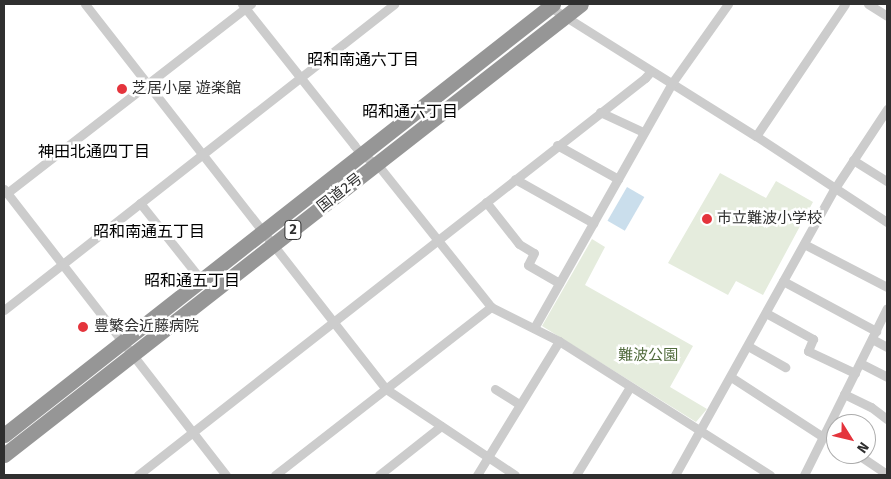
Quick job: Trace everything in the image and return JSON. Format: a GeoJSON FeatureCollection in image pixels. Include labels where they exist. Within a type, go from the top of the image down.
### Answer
{"type":"FeatureCollection","features":[{"type":"Feature","properties":{"kind":"highway","name":"国道2号"},"geometry":{"type":"LineString","coordinates":[[4,455],[581,4]]}},
{"type":"Feature","properties":{"kind":"highway","name":"国道2号"},"geometry":{"type":"LineString","coordinates":[[4,436],[551,5]]}},
{"type":"Feature","properties":{"kind":"street"},"geometry":{"type":"LineString","coordinates":[[85,4],[386,389],[515,475]]}},
{"type":"Feature","properties":{"kind":"street"},"geometry":{"type":"LineString","coordinates":[[4,310],[394,4]]}},
{"type":"Feature","properties":{"kind":"street"},"geometry":{"type":"LineString","coordinates":[[534,328],[672,83],[728,4]]}},
{"type":"Feature","properties":{"kind":"street"},"geometry":{"type":"LineString","coordinates":[[756,136],[845,4]]}},
{"type":"Feature","properties":{"kind":"street"},"geometry":{"type":"LineString","coordinates":[[868,4],[887,16]]}},
{"type":"Feature","properties":{"kind":"street"},"geometry":{"type":"LineString","coordinates":[[226,475],[124,342],[6,195],[246,5],[362,155],[377,164],[491,307],[559,341],[770,475]]}},
{"type":"Feature","properties":{"kind":"street"},"geometry":{"type":"LineString","coordinates":[[551,5],[565,16],[756,136],[887,222]]}},
{"type":"Feature","properties":{"kind":"street"},"geometry":{"type":"LineString","coordinates":[[138,475],[557,145],[645,78],[651,71]]}},
{"type":"Feature","properties":{"kind":"street"},"geometry":{"type":"LineString","coordinates":[[675,475],[835,188],[853,160],[884,121],[887,109]]}},
{"type":"Feature","properties":{"kind":"street"},"geometry":{"type":"LineString","coordinates":[[600,112],[644,132]]}},
{"type":"Feature","properties":{"kind":"street"},"geometry":{"type":"LineString","coordinates":[[557,145],[618,178]]}},
{"type":"Feature","properties":{"kind":"street"},"geometry":{"type":"LineString","coordinates":[[853,160],[887,182]]}},
{"type":"Feature","properties":{"kind":"street"},"geometry":{"type":"LineString","coordinates":[[515,179],[593,223]]}},
{"type":"Feature","properties":{"kind":"street"},"geometry":{"type":"LineString","coordinates":[[486,202],[519,244],[534,253],[528,265],[559,283]]}},
{"type":"Feature","properties":{"kind":"street"},"geometry":{"type":"LineString","coordinates":[[140,203],[202,281]]}},
{"type":"Feature","properties":{"kind":"street"},"geometry":{"type":"LineString","coordinates":[[804,244],[887,287]]}},
{"type":"Feature","properties":{"kind":"street"},"geometry":{"type":"LineString","coordinates":[[783,281],[874,335],[887,347]]}},
{"type":"Feature","properties":{"kind":"street"},"geometry":{"type":"LineString","coordinates":[[275,475],[491,307]]}},
{"type":"Feature","properties":{"kind":"street"},"geometry":{"type":"LineString","coordinates":[[804,475],[887,308]]}},
{"type":"Feature","properties":{"kind":"street"},"geometry":{"type":"LineString","coordinates":[[766,313],[813,339],[808,351],[855,373]]}},
{"type":"Feature","properties":{"kind":"street"},"geometry":{"type":"LineString","coordinates":[[477,475],[559,341]]}},
{"type":"Feature","properties":{"kind":"street"},"geometry":{"type":"LineString","coordinates":[[748,346],[785,367]]}},
{"type":"Feature","properties":{"kind":"street"},"geometry":{"type":"LineString","coordinates":[[860,363],[887,377]]}},
{"type":"Feature","properties":{"kind":"street"},"geometry":{"type":"LineString","coordinates":[[731,377],[824,435]]}},
{"type":"Feature","properties":{"kind":"street"},"geometry":{"type":"LineString","coordinates":[[576,475],[630,386]]}},
{"type":"Feature","properties":{"kind":"street"},"geometry":{"type":"LineString","coordinates":[[495,388],[520,404]]}},
{"type":"Feature","properties":{"kind":"street"},"geometry":{"type":"LineString","coordinates":[[844,394],[871,407],[887,419]]}},
{"type":"Feature","properties":{"kind":"street"},"geometry":{"type":"LineString","coordinates":[[379,475],[441,426]]}},
{"type":"Feature","properties":{"kind":"street"},"geometry":{"type":"LineString","coordinates":[[872,464],[887,474]]}},
{"type":"Feature","properties":{"kind":"green space"},"geometry":{"type":"Polygon","coordinates":[[[720,173],[766,198],[776,181],[813,202],[763,295],[736,281],[728,295],[668,263],[720,173]]]}},
{"type":"Feature","properties":{"kind":"green space","name":"難波公園"},"geometry":{"type":"Polygon","coordinates":[[[592,239],[605,247],[585,285],[693,346],[670,387],[707,409],[696,422],[542,326],[592,239]]]}},
{"type":"Feature","properties":{"kind":"water"},"geometry":{"type":"Polygon","coordinates":[[[627,187],[644,197],[625,231],[608,221],[627,187]]]}},
{"type":"Feature","properties":{"kind":"place","name":"芝居小屋 遊楽館"},"geometry":{"type":"Point","coordinates":[122,89]}},
{"type":"Feature","properties":{"kind":"place","name":"市立難波小学校"},"geometry":{"type":"Point","coordinates":[707,219]}},
{"type":"Feature","properties":{"kind":"place","name":"豊繁会近藤病院"},"geometry":{"type":"Point","coordinates":[83,327]}},
{"type":"Feature","properties":{"kind":"district","name":"昭和南通六丁目"},"geometry":{"type":"Point","coordinates":[363,60]}},
{"type":"Feature","properties":{"kind":"district","name":"昭和通六丁目"},"geometry":{"type":"Point","coordinates":[410,112]}},
{"type":"Feature","properties":{"kind":"district","name":"神田北通四丁目"},"geometry":{"type":"Point","coordinates":[94,152]}},
{"type":"Feature","properties":{"kind":"district","name":"昭和南通五丁目"},"geometry":{"type":"Point","coordinates":[149,232]}},
{"type":"Feature","properties":{"kind":"district","name":"昭和通五丁目"},"geometry":{"type":"Point","coordinates":[192,281]}}]}
